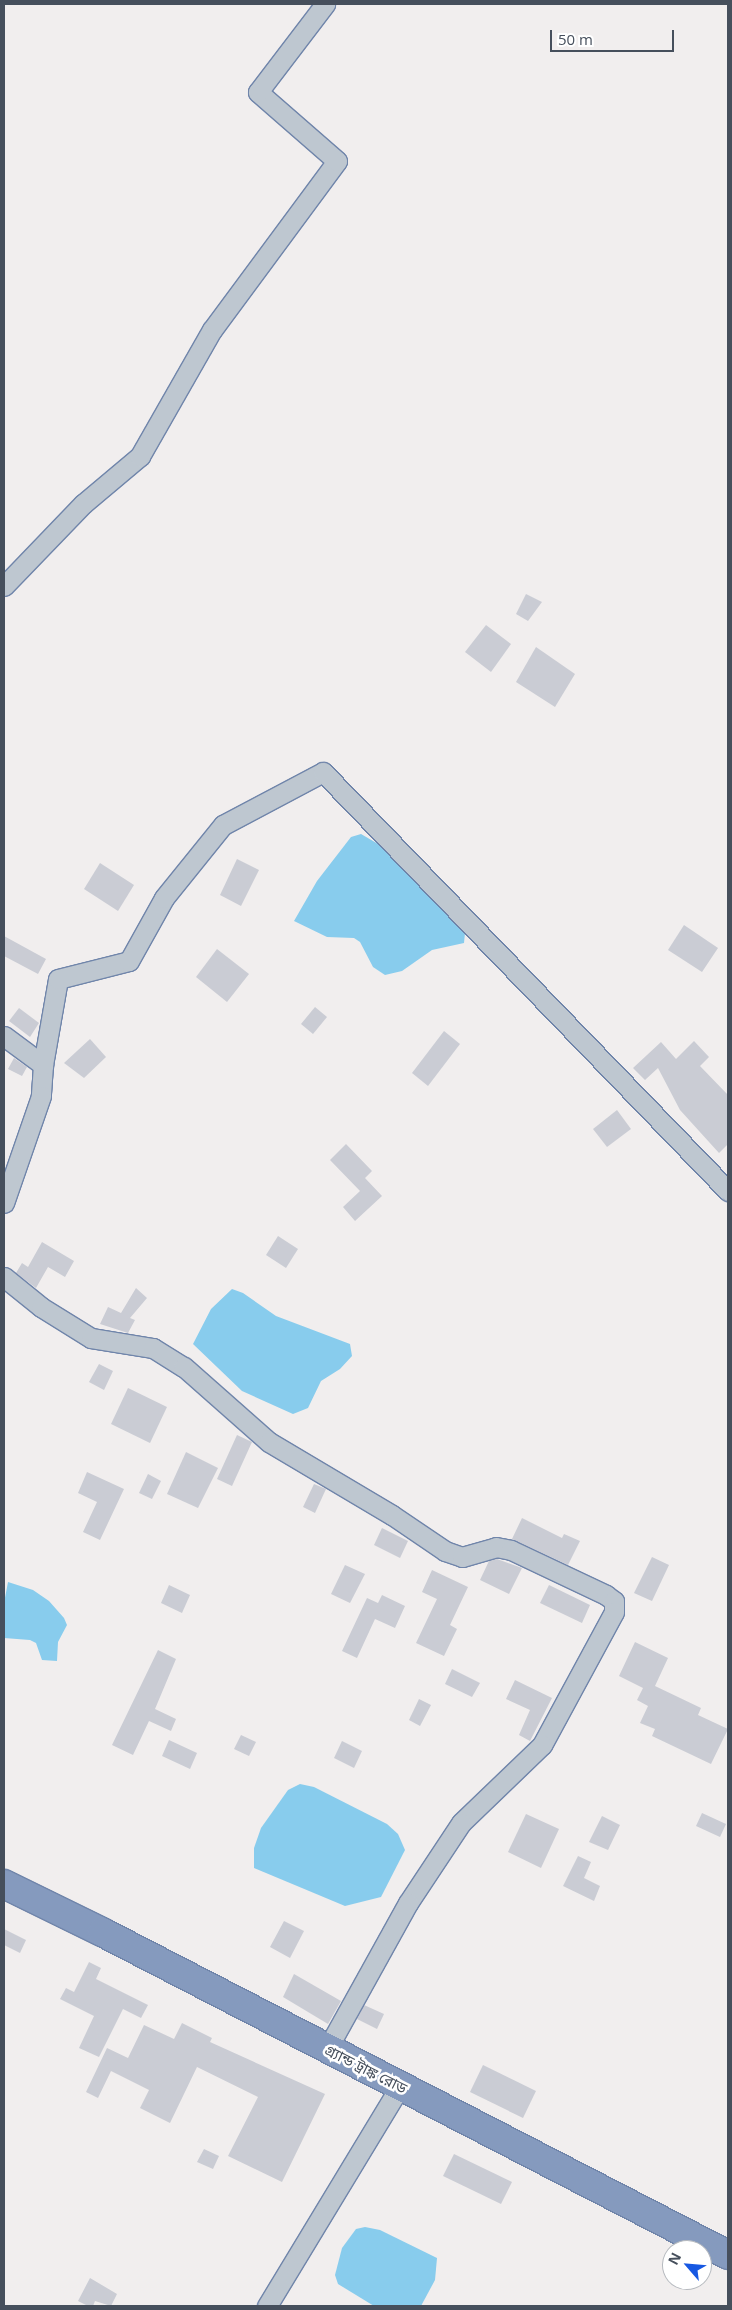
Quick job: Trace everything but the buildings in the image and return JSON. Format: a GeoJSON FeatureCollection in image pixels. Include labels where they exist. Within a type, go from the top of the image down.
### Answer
{"type":"FeatureCollection","features":[{"type":"Feature","properties":{"kind":"highway","name":"গ্র্যান্ড ট্রাঙ্ক রোড"},"geometry":{"type":"LineString","coordinates":[[4,1884],[728,2255]]}},
{"type":"Feature","properties":{"kind":"street"},"geometry":{"type":"LineString","coordinates":[[4,586],[83,504],[140,456],[212,330],[337,161],[258,92],[325,4]]}},
{"type":"Feature","properties":{"kind":"street"},"geometry":{"type":"LineString","coordinates":[[4,1203],[42,1096],[43,1065],[58,979],[129,961],[164,898],[223,825],[323,772],[728,1190]]}},
{"type":"Feature","properties":{"kind":"street"},"geometry":{"type":"LineString","coordinates":[[4,1036],[43,1065]]}},
{"type":"Feature","properties":{"kind":"street"},"geometry":{"type":"LineString","coordinates":[[4,1277],[41,1307],[91,1338],[153,1348],[184,1367],[269,1442],[376,1505],[445,1551],[462,1557],[496,1547],[511,1550],[606,1594],[614,1601],[614,1612],[542,1745],[460,1823],[408,1903],[327,2049]]}},
{"type":"Feature","properties":{"kind":"street"},"geometry":{"type":"LineString","coordinates":[[267,2306],[400,2086]]}},
{"type":"Feature","properties":{"kind":"water"},"geometry":{"type":"Polygon","coordinates":[[[361,834],[385,848],[461,925],[465,933],[464,943],[432,950],[402,971],[385,975],[373,967],[360,942],[354,938],[327,937],[294,921],[317,881],[351,837],[361,834]]]}},
{"type":"Feature","properties":{"kind":"water"},"geometry":{"type":"Polygon","coordinates":[[[232,1289],[243,1293],[276,1316],[350,1344],[352,1356],[340,1369],[321,1381],[308,1408],[293,1414],[242,1391],[193,1344],[211,1309],[232,1289]]]}},
{"type":"Feature","properties":{"kind":"water"},"geometry":{"type":"Polygon","coordinates":[[[8,1582],[33,1590],[49,1601],[64,1618],[67,1625],[58,1642],[57,1661],[42,1660],[36,1643],[30,1640],[4,1638],[4,1603],[8,1582]]]}},
{"type":"Feature","properties":{"kind":"water"},"geometry":{"type":"Polygon","coordinates":[[[300,1784],[314,1787],[387,1824],[398,1834],[405,1850],[381,1897],[345,1906],[254,1868],[254,1848],[261,1828],[288,1790],[300,1784]]]}},
{"type":"Feature","properties":{"kind":"water"},"geometry":{"type":"Polygon","coordinates":[[[365,2227],[380,2230],[437,2258],[435,2280],[421,2306],[374,2306],[338,2284],[335,2275],[342,2248],[356,2229],[365,2227]]]}}]}
